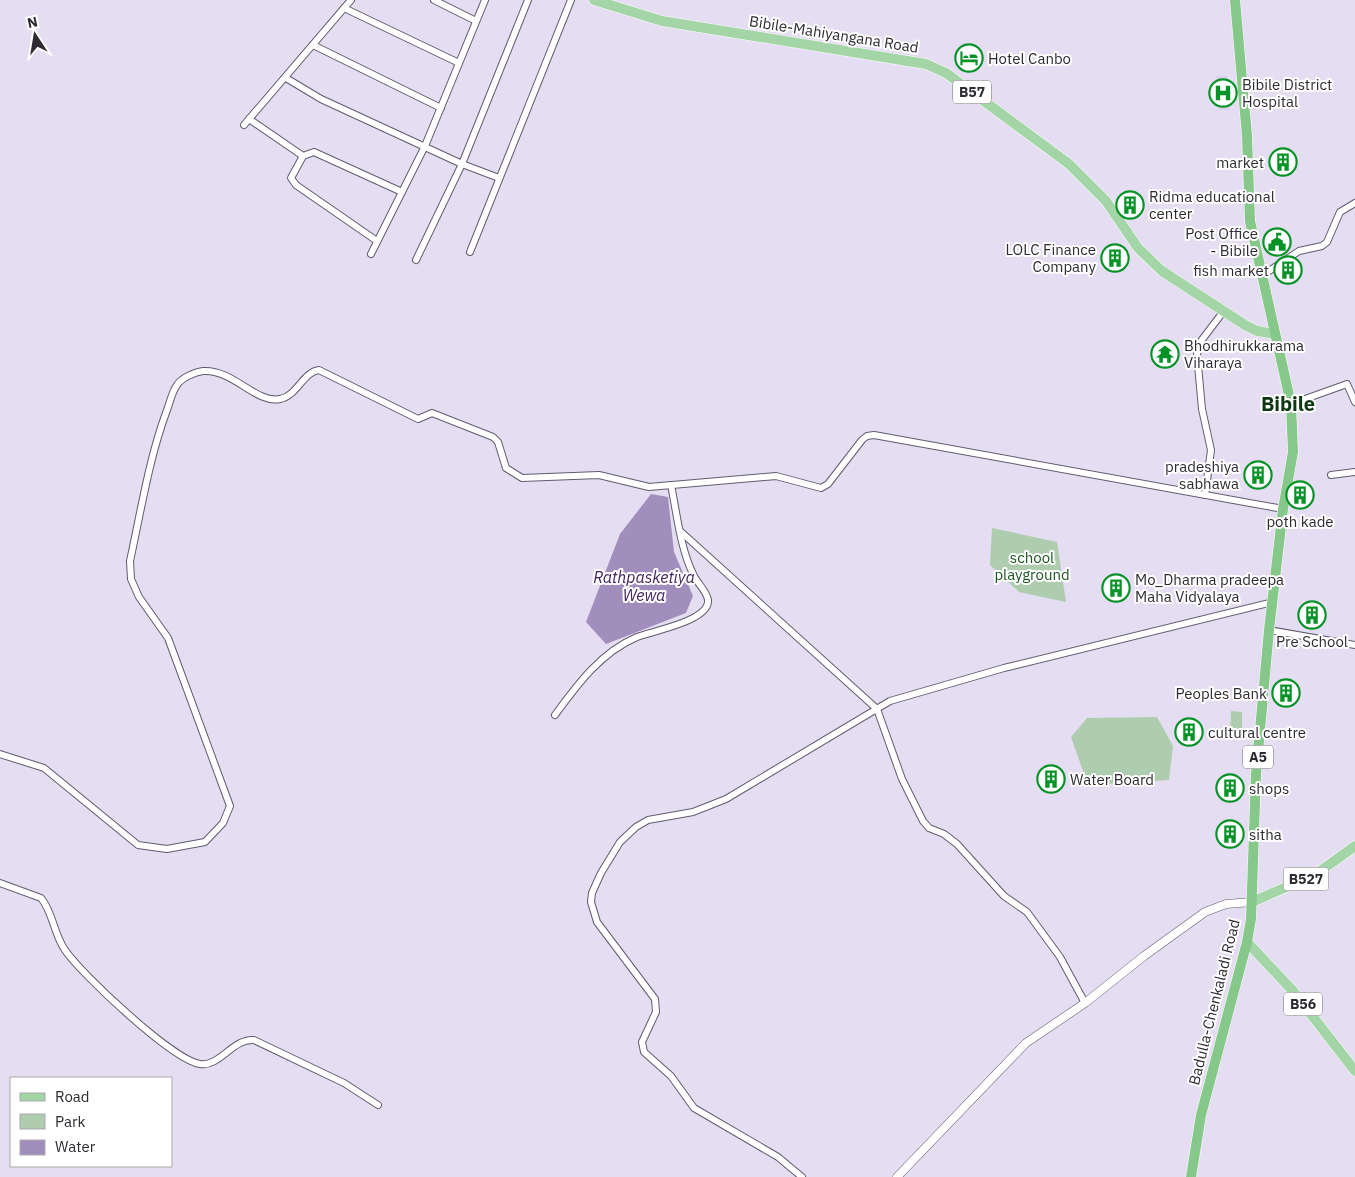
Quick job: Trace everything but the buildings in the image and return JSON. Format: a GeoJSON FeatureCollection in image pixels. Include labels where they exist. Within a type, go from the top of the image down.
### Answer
{"type":"FeatureCollection","features":[{"type":"Feature","properties":{"kind":"highway","name":"Badulla-Chenkaladi Road"},"geometry":{"type":"LineString","coordinates":[[1191,1177],[1201,1115],[1247,942],[1252,902],[1256,774],[1268,630],[1273,602],[1283,509],[1293,452],[1291,404],[1250,221],[1246,136],[1235,0]]}},
{"type":"Feature","properties":{"kind":"main road","name":"Bibile-Mahiyangana Road"},"geometry":{"type":"LineString","coordinates":[[594,0],[607,2],[662,21],[714,31],[926,64],[946,73],[1069,164],[1106,201],[1151,262],[1177,282],[1223,312],[1257,331],[1274,334]]}},
{"type":"Feature","properties":{"kind":"main road","name":"B527"},"geometry":{"type":"LineString","coordinates":[[1252,902],[1316,874],[1355,846]]}},
{"type":"Feature","properties":{"kind":"main road","name":"B56"},"geometry":{"type":"LineString","coordinates":[[1247,942],[1278,973],[1355,1071]]}},
{"type":"Feature","properties":{"kind":"street"},"geometry":{"type":"LineString","coordinates":[[303,156],[247,122],[351,0]]}},
{"type":"Feature","properties":{"kind":"street"},"geometry":{"type":"LineString","coordinates":[[434,0],[476,21]]}},
{"type":"Feature","properties":{"kind":"street"},"geometry":{"type":"LineString","coordinates":[[371,254],[425,146],[485,0]]}},
{"type":"Feature","properties":{"kind":"street"},"geometry":{"type":"LineString","coordinates":[[416,260],[462,164],[528,0]]}},
{"type":"Feature","properties":{"kind":"street"},"geometry":{"type":"LineString","coordinates":[[470,252],[571,0]]}},
{"type":"Feature","properties":{"kind":"street"},"geometry":{"type":"LineString","coordinates":[[344,8],[459,63]]}},
{"type":"Feature","properties":{"kind":"street"},"geometry":{"type":"LineString","coordinates":[[313,45],[441,108]]}},
{"type":"Feature","properties":{"kind":"street"},"geometry":{"type":"LineString","coordinates":[[286,78],[321,99],[462,164],[499,178]]}},
{"type":"Feature","properties":{"kind":"street"},"geometry":{"type":"LineString","coordinates":[[377,241],[296,185],[291,178],[303,156],[314,152],[402,192]]}},
{"type":"Feature","properties":{"kind":"street"},"geometry":{"type":"LineString","coordinates":[[1263,275],[1299,251],[1322,246],[1327,242],[1340,212],[1355,203]]}},
{"type":"Feature","properties":{"kind":"street"},"geometry":{"type":"LineString","coordinates":[[1205,494],[1211,450],[1202,409],[1197,354],[1201,341],[1223,312]]}},
{"type":"Feature","properties":{"kind":"street"},"geometry":{"type":"LineString","coordinates":[[0,754],[44,768],[138,845],[167,849],[205,842],[223,823],[230,806],[168,638],[139,597],[131,579],[130,561],[157,437],[177,384],[189,376],[204,371],[227,375],[272,400],[283,399],[292,393],[313,371],[319,370],[418,419],[432,413],[493,437],[498,442],[506,468],[522,478],[599,475],[649,487],[776,476],[822,488],[828,484],[862,440],[867,436],[874,435],[1283,509]]}},
{"type":"Feature","properties":{"kind":"street"},"geometry":{"type":"LineString","coordinates":[[1291,404],[1347,384],[1355,402]]}},
{"type":"Feature","properties":{"kind":"street"},"geometry":{"type":"LineString","coordinates":[[1331,475],[1355,472]]}},
{"type":"Feature","properties":{"kind":"street"},"geometry":{"type":"LineString","coordinates":[[555,715],[579,683],[615,648],[637,637],[684,623],[705,611],[708,598],[693,575],[680,531],[671,485]]}},
{"type":"Feature","properties":{"kind":"street"},"geometry":{"type":"LineString","coordinates":[[680,531],[876,708],[902,778],[923,821],[929,828],[944,834],[957,844],[1004,896],[1027,912],[1060,957],[1085,1003]]}},
{"type":"Feature","properties":{"kind":"street"},"geometry":{"type":"LineString","coordinates":[[802,1177],[778,1157],[694,1108],[671,1076],[644,1052],[642,1042],[656,1012],[655,1000],[597,922],[591,902],[592,893],[601,873],[620,842],[636,827],[648,820],[693,812],[726,799],[890,701],[1004,668],[1273,602]]}},
{"type":"Feature","properties":{"kind":"street"},"geometry":{"type":"LineString","coordinates":[[1268,630],[1355,645]]}},
{"type":"Feature","properties":{"kind":"street"},"geometry":{"type":"LineString","coordinates":[[0,883],[41,898],[64,950],[76,964],[105,995],[181,1057],[201,1064],[208,1064],[241,1041],[254,1040],[344,1083],[378,1105]]}},
{"type":"Feature","properties":{"kind":"street"},"geometry":{"type":"LineString","coordinates":[[897,1177],[1026,1043],[1085,1003],[1144,956],[1205,912],[1226,904],[1252,902]]}},
{"type":"Feature","properties":{"kind":"shaded area","name":"Bibile District Hospital"},"geometry":{"type":"Polygon","coordinates":[[[1216,76],[1227,76],[1230,110],[1219,110],[1216,76]]]}},
{"type":"Feature","properties":{"kind":"green space","name":"school playground"},"geometry":{"type":"Polygon","coordinates":[[[992,528],[1057,542],[1066,602],[1019,592],[990,565],[992,528]]]}},
{"type":"Feature","properties":{"kind":"green space"},"geometry":{"type":"Polygon","coordinates":[[[1231,711],[1242,712],[1242,737],[1230,737],[1231,711]]]}},
{"type":"Feature","properties":{"kind":"green space"},"geometry":{"type":"Polygon","coordinates":[[[1157,717],[1173,746],[1169,780],[1088,785],[1071,737],[1087,718],[1157,717]]]}},
{"type":"Feature","properties":{"kind":"water","name":"Rathpasketiya Wewa"},"geometry":{"type":"Polygon","coordinates":[[[651,494],[668,497],[674,552],[693,596],[686,613],[606,644],[586,622],[620,534],[651,494]]]}},
{"type":"Feature","properties":{"kind":"place","name":"Hotel Canbo"},"geometry":{"type":"Point","coordinates":[969,58]}},
{"type":"Feature","properties":{"kind":"place","name":"Bibile District Hospital"},"geometry":{"type":"Point","coordinates":[1223,93]}},
{"type":"Feature","properties":{"kind":"place","name":"market"},"geometry":{"type":"Point","coordinates":[1283,162]}},
{"type":"Feature","properties":{"kind":"place","name":"Ridma educational center"},"geometry":{"type":"Point","coordinates":[1130,205]}},
{"type":"Feature","properties":{"kind":"place","name":"Post Office - Bibile"},"geometry":{"type":"Point","coordinates":[1277,242]}},
{"type":"Feature","properties":{"kind":"place","name":"LOLC Finance Company"},"geometry":{"type":"Point","coordinates":[1115,258]}},
{"type":"Feature","properties":{"kind":"place","name":"fish market"},"geometry":{"type":"Point","coordinates":[1288,270]}},
{"type":"Feature","properties":{"kind":"place","name":"Bhodhirukkarama Viharaya"},"geometry":{"type":"Point","coordinates":[1165,354]}},
{"type":"Feature","properties":{"kind":"place","name":"pradeshiya sabhawa"},"geometry":{"type":"Point","coordinates":[1258,475]}},
{"type":"Feature","properties":{"kind":"place","name":"poth kade"},"geometry":{"type":"Point","coordinates":[1300,495]}},
{"type":"Feature","properties":{"kind":"place","name":"Mo_Dharma pradeepa Maha Vidyalaya"},"geometry":{"type":"Point","coordinates":[1116,588]}},
{"type":"Feature","properties":{"kind":"place","name":"Pre School"},"geometry":{"type":"Point","coordinates":[1312,615]}},
{"type":"Feature","properties":{"kind":"place","name":"Peoples Bank"},"geometry":{"type":"Point","coordinates":[1286,693]}},
{"type":"Feature","properties":{"kind":"place","name":"cultural centre"},"geometry":{"type":"Point","coordinates":[1189,732]}},
{"type":"Feature","properties":{"kind":"place","name":"Water Board"},"geometry":{"type":"Point","coordinates":[1051,779]}},
{"type":"Feature","properties":{"kind":"place","name":"shops"},"geometry":{"type":"Point","coordinates":[1230,788]}},
{"type":"Feature","properties":{"kind":"place","name":"sitha"},"geometry":{"type":"Point","coordinates":[1230,834]}},
{"type":"Feature","properties":{"kind":"district","name":"Bibile"},"geometry":{"type":"Point","coordinates":[1288,403]}}]}
